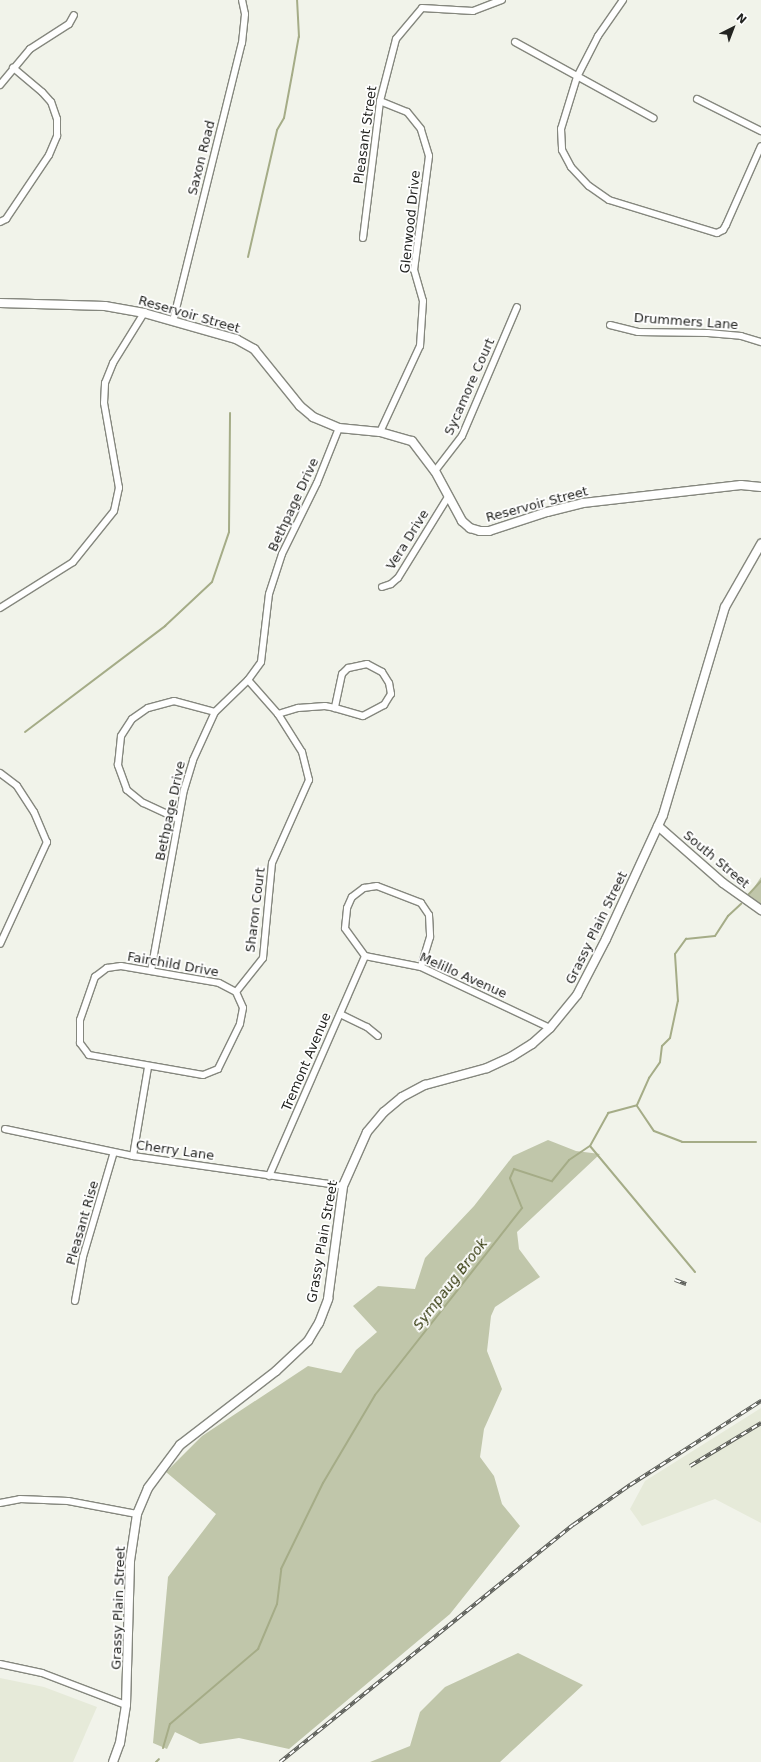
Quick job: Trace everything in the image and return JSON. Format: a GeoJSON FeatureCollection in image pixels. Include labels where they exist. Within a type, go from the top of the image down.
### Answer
{"type":"FeatureCollection","features":[{"type":"Feature","properties":{"kind":"main road","name":"Reservoir Street"},"geometry":{"type":"LineString","coordinates":[[0,303],[105,306],[144,312],[236,339],[254,349],[300,406],[313,417],[339,428],[380,432],[412,442],[435,471],[462,521],[470,528],[489,531],[583,503],[741,485],[761,487]]}},
{"type":"Feature","properties":{"kind":"main road","name":"Grassy Plain Street"},"geometry":{"type":"LineString","coordinates":[[112,1762],[120,1743],[126,1705],[130,1561],[137,1514],[148,1488],[180,1445],[276,1371],[308,1341],[319,1323],[328,1299],[343,1186],[367,1132],[384,1112],[402,1097],[425,1085],[487,1068],[511,1057],[532,1044],[550,1028],[577,994],[592,969],[658,826],[725,607],[761,544]]}},
{"type":"Feature","properties":{"kind":"main road","name":"South Street"},"geometry":{"type":"LineString","coordinates":[[658,826],[723,883],[761,910]]}},
{"type":"Feature","properties":{"kind":"street","name":"Saxon Road"},"geometry":{"type":"LineString","coordinates":[[173,321],[242,43],[245,14],[242,0]]}},
{"type":"Feature","properties":{"kind":"street","name":"Pleasant Street"},"geometry":{"type":"LineString","coordinates":[[363,238],[380,101],[396,39],[422,8],[473,11],[502,0]]}},
{"type":"Feature","properties":{"kind":"street"},"geometry":{"type":"LineString","coordinates":[[623,0],[598,36],[577,77],[561,129],[562,150],[571,167],[589,186],[610,200],[717,233],[723,230],[761,146]]}},
{"type":"Feature","properties":{"kind":"street"},"geometry":{"type":"LineString","coordinates":[[0,86],[13,68],[30,49],[70,24],[74,15]]}},
{"type":"Feature","properties":{"kind":"street"},"geometry":{"type":"LineString","coordinates":[[515,42],[653,118]]}},
{"type":"Feature","properties":{"kind":"street"},"geometry":{"type":"LineString","coordinates":[[0,222],[6,219],[49,155],[57,136],[56,120],[51,102],[42,92],[13,68]]}},
{"type":"Feature","properties":{"kind":"street"},"geometry":{"type":"LineString","coordinates":[[697,99],[761,131]]}},
{"type":"Feature","properties":{"kind":"street","name":"Glenwood Drive"},"geometry":{"type":"LineString","coordinates":[[380,101],[407,112],[421,129],[429,156],[414,270],[423,301],[420,346],[380,432]]}},
{"type":"Feature","properties":{"kind":"street","name":"Sycamore Court"},"geometry":{"type":"LineString","coordinates":[[435,471],[462,436],[516,307]]}},
{"type":"Feature","properties":{"kind":"street"},"geometry":{"type":"LineString","coordinates":[[0,608],[72,562],[114,511],[119,488],[104,403],[106,383],[113,363],[144,312]]}},
{"type":"Feature","properties":{"kind":"street","name":"Drummers Lane"},"geometry":{"type":"LineString","coordinates":[[610,325],[638,332],[708,332],[741,336],[761,342]]}},
{"type":"Feature","properties":{"kind":"street","name":"Bethpage Drive"},"geometry":{"type":"LineString","coordinates":[[152,971],[178,819],[193,760],[214,712],[248,680],[261,662],[269,594],[282,554],[317,483],[339,428]]}},
{"type":"Feature","properties":{"kind":"street","name":"Vera Drive"},"geometry":{"type":"LineString","coordinates":[[382,587],[391,584],[398,578],[448,497]]}},
{"type":"Feature","properties":{"kind":"street"},"geometry":{"type":"LineString","coordinates":[[278,714],[298,708],[326,706],[364,716],[384,705],[391,694],[390,683],[382,672],[367,664],[348,668],[342,674],[335,708]]}},
{"type":"Feature","properties":{"kind":"street","name":"Sharon Court"},"geometry":{"type":"LineString","coordinates":[[236,992],[263,958],[272,863],[309,780],[302,752],[278,714],[248,680]]}},
{"type":"Feature","properties":{"kind":"street"},"geometry":{"type":"LineString","coordinates":[[178,819],[143,803],[127,790],[118,765],[121,736],[132,719],[148,708],[174,701],[214,712]]}},
{"type":"Feature","properties":{"kind":"street"},"geometry":{"type":"LineString","coordinates":[[0,774],[17,786],[34,812],[47,842],[0,944]]}},
{"type":"Feature","properties":{"kind":"street"},"geometry":{"type":"LineString","coordinates":[[365,956],[345,928],[347,908],[352,897],[364,888],[377,886],[421,903],[429,915],[430,937],[421,967]]}},
{"type":"Feature","properties":{"kind":"street","name":"Melillo Avenue"},"geometry":{"type":"LineString","coordinates":[[365,956],[421,967],[550,1028]]}},
{"type":"Feature","properties":{"kind":"street","name":"Tremont Avenue"},"geometry":{"type":"LineString","coordinates":[[269,1176],[365,956]]}},
{"type":"Feature","properties":{"kind":"street","name":"Fairchild Drive"},"geometry":{"type":"LineString","coordinates":[[121,966],[219,983],[236,992],[243,1008],[240,1024],[218,1069],[203,1074],[148,1067],[89,1055],[80,1043],[80,1020],[95,977],[106,968],[121,966]]}},
{"type":"Feature","properties":{"kind":"street"},"geometry":{"type":"LineString","coordinates":[[340,1014],[367,1027],[378,1036]]}},
{"type":"Feature","properties":{"kind":"street"},"geometry":{"type":"LineString","coordinates":[[133,1156],[148,1067]]}},
{"type":"Feature","properties":{"kind":"street","name":"Cherry Lane"},"geometry":{"type":"LineString","coordinates":[[4,1130],[133,1156],[343,1186]]}},
{"type":"Feature","properties":{"kind":"street","name":"Pleasant Rise"},"geometry":{"type":"LineString","coordinates":[[75,1301],[83,1257],[114,1152]]}},
{"type":"Feature","properties":{"kind":"street"},"geometry":{"type":"LineString","coordinates":[[0,1503],[20,1499],[68,1501],[137,1514]]}},
{"type":"Feature","properties":{"kind":"street"},"geometry":{"type":"LineString","coordinates":[[0,1664],[42,1672],[126,1705]]}},
{"type":"Feature","properties":{"kind":"shaded area"},"geometry":{"type":"Polygon","coordinates":[[[761,1408],[761,1523],[715,1499],[642,1526],[630,1509],[645,1481],[761,1408]]]}},
{"type":"Feature","properties":{"kind":"shaded area"},"geometry":{"type":"Polygon","coordinates":[[[0,1678],[44,1687],[97,1707],[73,1762],[0,1762],[0,1678]]]}},
{"type":"Feature","properties":{"kind":"green space"},"geometry":{"type":"Polygon","coordinates":[[[761,877],[761,907],[750,899],[749,895],[761,877]]]}},
{"type":"Feature","properties":{"kind":"green space"},"geometry":{"type":"Polygon","coordinates":[[[548,1140],[576,1151],[600,1154],[517,1232],[519,1249],[540,1277],[495,1307],[491,1316],[487,1351],[502,1389],[484,1429],[480,1457],[494,1476],[502,1504],[520,1526],[450,1614],[289,1749],[239,1738],[200,1744],[175,1732],[167,1749],[153,1743],[168,1577],[216,1514],[166,1472],[202,1436],[308,1366],[341,1373],[356,1350],[377,1332],[353,1306],[378,1286],[415,1289],[425,1258],[474,1206],[513,1156],[548,1140]]]}},
{"type":"Feature","properties":{"kind":"green space"},"geometry":{"type":"Polygon","coordinates":[[[518,1653],[583,1685],[500,1762],[370,1762],[410,1746],[420,1712],[445,1687],[518,1653]]]}},
{"type":"Feature","properties":{"kind":"waterway"},"geometry":{"type":"LineString","coordinates":[[248,257],[277,130],[284,118],[299,37],[297,0]]}},
{"type":"Feature","properties":{"kind":"waterway"},"geometry":{"type":"LineString","coordinates":[[25,732],[165,626],[212,582],[229,532],[230,413]]}},
{"type":"Feature","properties":{"kind":"waterway","name":"Sympaug Brook"},"geometry":{"type":"LineString","coordinates":[[748,895],[761,881]]}},
{"type":"Feature","properties":{"kind":"waterway","name":"Sympaug Brook"},"geometry":{"type":"LineString","coordinates":[[163,1748],[170,1724],[258,1649],[277,1604],[281,1569],[323,1483],[375,1395],[522,1208],[510,1178],[514,1169],[552,1181],[569,1160],[590,1146],[608,1113],[637,1105],[649,1078],[660,1062],[662,1046],[670,1038],[678,1001],[675,954],[686,939],[715,936],[728,916],[741,904]]}},
{"type":"Feature","properties":{"kind":"waterway"},"geometry":{"type":"LineString","coordinates":[[637,1106],[654,1131],[682,1142],[756,1142]]}},
{"type":"Feature","properties":{"kind":"waterway"},"geometry":{"type":"LineString","coordinates":[[590,1146],[695,1272]]}},
{"type":"Feature","properties":{"kind":"waterway","name":"Sympaug Brook"},"geometry":{"type":"LineString","coordinates":[[156,1762],[159,1759]]}},
{"type":"Feature","properties":{"kind":"railway"},"geometry":{"type":"LineString","coordinates":[[675,1280],[686,1284]]}},
{"type":"Feature","properties":{"kind":"railway"},"geometry":{"type":"LineString","coordinates":[[280,1762],[573,1525],[630,1485],[761,1401]]}},
{"type":"Feature","properties":{"kind":"railway"},"geometry":{"type":"LineString","coordinates":[[690,1466],[761,1423]]}}]}
